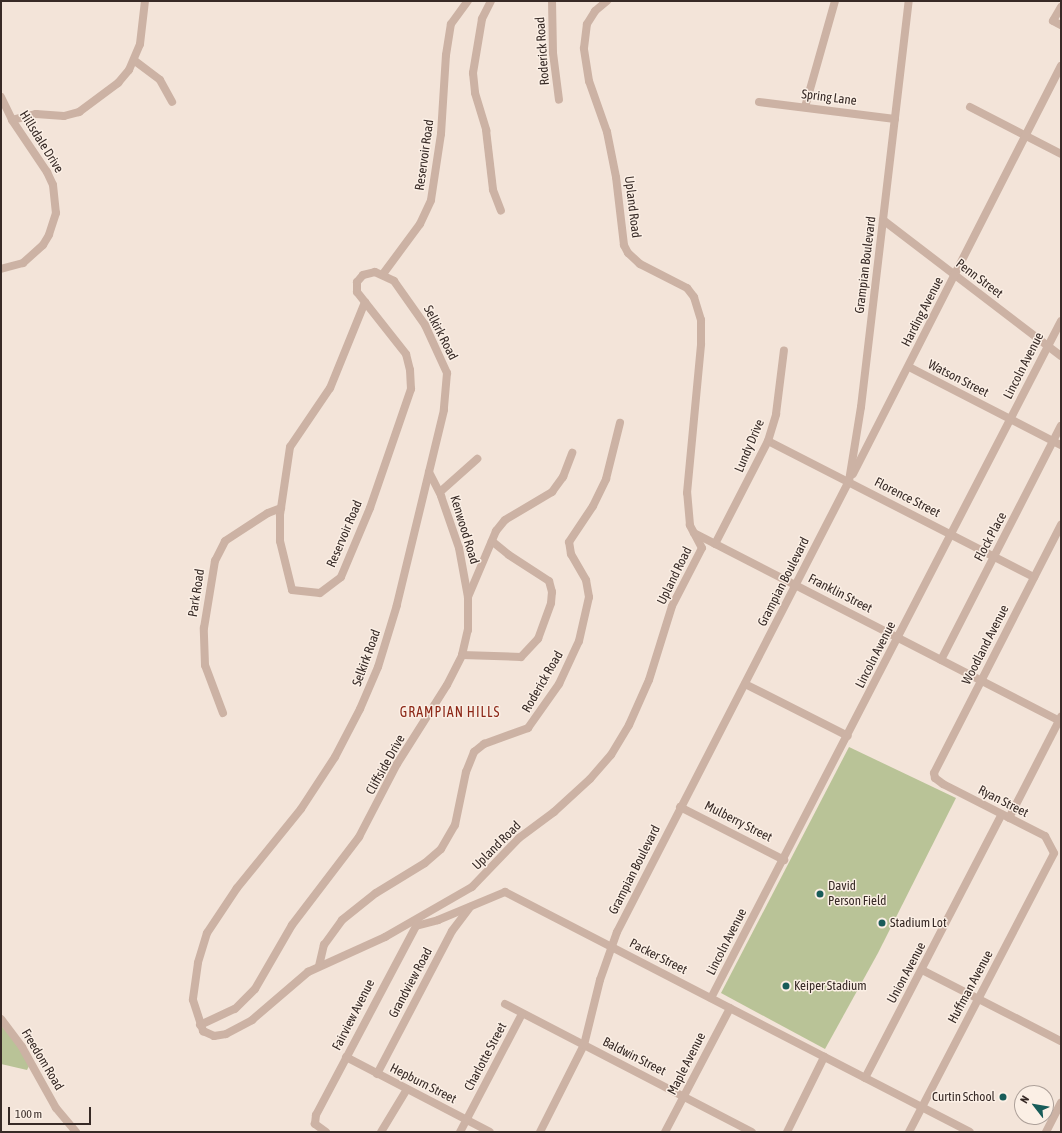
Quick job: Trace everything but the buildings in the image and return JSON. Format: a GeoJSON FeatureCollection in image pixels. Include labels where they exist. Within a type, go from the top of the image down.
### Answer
{"type":"FeatureCollection","features":[{"type":"Feature","properties":{"kind":"street"},"geometry":{"type":"LineString","coordinates":[[12,120],[36,114],[64,116],[79,112],[118,83],[135,61],[143,29],[144,1]]}},
{"type":"Feature","properties":{"kind":"street","name":"Reservoir Road"},"geometry":{"type":"LineString","coordinates":[[365,302],[330,388],[290,447],[281,508],[280,541],[292,590],[318,593],[325,591],[341,577],[354,548],[411,389],[410,370],[406,354],[389,330],[365,302],[356,287],[359,279],[371,272],[383,274],[420,224],[431,200],[441,134],[446,55],[451,24],[468,1]]}},
{"type":"Feature","properties":{"kind":"street"},"geometry":{"type":"LineString","coordinates":[[491,1],[482,19],[473,74],[475,93],[486,130],[493,190],[501,211]]}},
{"type":"Feature","properties":{"kind":"street","name":"Roderick Road"},"geometry":{"type":"LineString","coordinates":[[552,1],[553,53],[559,100]]}},
{"type":"Feature","properties":{"kind":"street","name":"Upland Road"},"geometry":{"type":"LineString","coordinates":[[200,1025],[210,1035],[218,1036],[232,1031],[252,1020],[300,978],[319,966],[373,944],[418,923],[483,878],[519,838],[575,794],[614,750],[640,702],[672,606],[702,548],[694,533],[688,516],[687,493],[701,344],[701,320],[694,297],[687,288],[640,264],[628,253],[624,245],[615,170],[607,132],[589,81],[584,48],[587,24],[595,11],[607,1]]}},
{"type":"Feature","properties":{"kind":"street"},"geometry":{"type":"LineString","coordinates":[[805,107],[835,1]]}},
{"type":"Feature","properties":{"kind":"street","name":"Grampian Boulevard"},"geometry":{"type":"LineString","coordinates":[[540,1132],[584,1045],[610,946],[680,807],[849,481],[859,422],[909,1]]}},
{"type":"Feature","properties":{"kind":"street"},"geometry":{"type":"LineString","coordinates":[[1057,23],[1061,7]]}},
{"type":"Feature","properties":{"kind":"street"},"geometry":{"type":"LineString","coordinates":[[135,61],[160,80],[172,102]]}},
{"type":"Feature","properties":{"kind":"street","name":"Harding Avenue"},"geometry":{"type":"LineString","coordinates":[[849,481],[909,367],[1061,66]]}},
{"type":"Feature","properties":{"kind":"street","name":"Hillsdale Drive"},"geometry":{"type":"LineString","coordinates":[[1,97],[12,120],[47,172],[53,185],[56,213],[49,235],[43,245],[23,263],[1,269]]}},
{"type":"Feature","properties":{"kind":"street","name":"Spring Lane"},"geometry":{"type":"LineString","coordinates":[[759,102],[895,119]]}},
{"type":"Feature","properties":{"kind":"street"},"geometry":{"type":"LineString","coordinates":[[970,107],[1061,154]]}},
{"type":"Feature","properties":{"kind":"street","name":"Penn Street"},"geometry":{"type":"LineString","coordinates":[[883,220],[954,276],[1061,356]]}},
{"type":"Feature","properties":{"kind":"street","name":"Selkirk Road"},"geometry":{"type":"LineString","coordinates":[[200,1025],[193,996],[198,963],[207,933],[233,894],[301,809],[335,758],[360,709],[378,667],[397,605],[444,410],[447,373],[428,332],[410,301],[398,286],[383,274]]}},
{"type":"Feature","properties":{"kind":"street","name":"Lincoln Avenue"},"geometry":{"type":"LineString","coordinates":[[711,998],[784,860],[1061,321]]}},
{"type":"Feature","properties":{"kind":"street","name":"Lundy Drive"},"geometry":{"type":"LineString","coordinates":[[715,544],[768,440],[776,414],[784,350]]}},
{"type":"Feature","properties":{"kind":"street","name":"Watson Street"},"geometry":{"type":"LineString","coordinates":[[909,367],[1057,444]]}},
{"type":"Feature","properties":{"kind":"street","name":"Roderick Road"},"geometry":{"type":"LineString","coordinates":[[319,966],[324,945],[342,920],[376,893],[425,863],[441,848],[457,819],[466,772],[474,752],[484,744],[528,728],[556,689],[576,648],[586,619],[589,596],[586,580],[569,550],[569,542],[593,506],[604,484],[611,465],[620,423]]}},
{"type":"Feature","properties":{"kind":"street","name":"Flock Place"},"geometry":{"type":"LineString","coordinates":[[941,660],[1057,444],[1061,426]]}},
{"type":"Feature","properties":{"kind":"street","name":"Florence Street"},"geometry":{"type":"LineString","coordinates":[[768,440],[1034,577]]}},
{"type":"Feature","properties":{"kind":"street"},"geometry":{"type":"LineString","coordinates":[[468,597],[492,541],[505,520],[552,492],[563,477],[572,453]]}},
{"type":"Feature","properties":{"kind":"street"},"geometry":{"type":"LineString","coordinates":[[440,492],[477,459]]}},
{"type":"Feature","properties":{"kind":"street","name":"Kenwood Road"},"geometry":{"type":"LineString","coordinates":[[429,472],[440,492],[459,548],[468,597]]}},
{"type":"Feature","properties":{"kind":"street","name":"Park Road"},"geometry":{"type":"LineString","coordinates":[[224,712],[205,665],[204,628],[215,561],[225,541],[268,513],[281,508]]}},
{"type":"Feature","properties":{"kind":"street","name":"Woodland Avenue"},"geometry":{"type":"LineString","coordinates":[[935,777],[936,768],[1061,525]]}},
{"type":"Feature","properties":{"kind":"street","name":"Upland Road"},"geometry":{"type":"LineString","coordinates":[[694,533],[715,544]]}},
{"type":"Feature","properties":{"kind":"street"},"geometry":{"type":"LineString","coordinates":[[462,656],[520,657],[538,639],[548,615],[552,592],[549,581],[538,572],[509,555],[492,541]]}},
{"type":"Feature","properties":{"kind":"street","name":"Franklin Street"},"geometry":{"type":"LineString","coordinates":[[715,544],[1060,720]]}},
{"type":"Feature","properties":{"kind":"street","name":"Cliffside Drive"},"geometry":{"type":"LineString","coordinates":[[200,1025],[235,1009],[255,989],[292,925],[359,837],[375,812],[397,764],[430,713],[462,656],[468,630],[468,597]]}},
{"type":"Feature","properties":{"kind":"street"},"geometry":{"type":"LineString","coordinates":[[745,684],[848,736]]}},
{"type":"Feature","properties":{"kind":"street"},"geometry":{"type":"LineString","coordinates":[[1009,818],[1060,720]]}},
{"type":"Feature","properties":{"kind":"street","name":"Ryan Street"},"geometry":{"type":"LineString","coordinates":[[935,777],[942,784],[1045,836],[1058,854]]}},
{"type":"Feature","properties":{"kind":"street","name":"Mulberry Street"},"geometry":{"type":"LineString","coordinates":[[680,807],[784,860]]}},
{"type":"Feature","properties":{"kind":"street","name":"Union Avenue"},"geometry":{"type":"LineString","coordinates":[[865,1078],[1002,814]]}},
{"type":"Feature","properties":{"kind":"street","name":"Huffman Avenue"},"geometry":{"type":"LineString","coordinates":[[909,1132],[978,999],[1058,854]]}},
{"type":"Feature","properties":{"kind":"street","name":"Packer Street"},"geometry":{"type":"LineString","coordinates":[[418,923],[438,920],[505,892],[970,1132]]}},
{"type":"Feature","properties":{"kind":"street","name":"Grandview Road"},"geometry":{"type":"LineString","coordinates":[[377,1074],[452,931],[471,906]]}},
{"type":"Feature","properties":{"kind":"street","name":"Fairview Avenue"},"geometry":{"type":"LineString","coordinates":[[326,1132],[314,1124],[346,1057],[418,923]]}},
{"type":"Feature","properties":{"kind":"street"},"geometry":{"type":"LineString","coordinates":[[922,970],[1061,1042]]}},
{"type":"Feature","properties":{"kind":"street","name":"Baldwin Street"},"geometry":{"type":"LineString","coordinates":[[505,1004],[752,1132]]}},
{"type":"Feature","properties":{"kind":"street","name":"Maple Avenue"},"geometry":{"type":"LineString","coordinates":[[665,1132],[730,1008]]}},
{"type":"Feature","properties":{"kind":"street","name":"Charlotte Street"},"geometry":{"type":"LineString","coordinates":[[460,1132],[522,1014]]}},
{"type":"Feature","properties":{"kind":"street","name":"Freedom Road"},"geometry":{"type":"LineString","coordinates":[[1,1019],[22,1047],[56,1108],[76,1132]]}},
{"type":"Feature","properties":{"kind":"street","name":"Hepburn Street"},"geometry":{"type":"LineString","coordinates":[[346,1057],[490,1132]]}},
{"type":"Feature","properties":{"kind":"street"},"geometry":{"type":"LineString","coordinates":[[787,1132],[824,1057]]}},
{"type":"Feature","properties":{"kind":"street"},"geometry":{"type":"LineString","coordinates":[[381,1132],[407,1089]]}},
{"type":"Feature","properties":{"kind":"street"},"geometry":{"type":"LineString","coordinates":[[1046,1132],[1061,1103]]}},
{"type":"Feature","properties":{"kind":"green space"},"geometry":{"type":"Polygon","coordinates":[[[849,747],[956,798],[878,953],[825,1049],[721,993],[849,747]]]}},
{"type":"Feature","properties":{"kind":"green space"},"geometry":{"type":"Polygon","coordinates":[[[1,1025],[20,1048],[29,1066],[27,1070],[1,1064],[1,1025]]]}},
{"type":"Feature","properties":{"kind":"place","name":"David Person Field"},"geometry":{"type":"Point","coordinates":[820,894]}},
{"type":"Feature","properties":{"kind":"place","name":"Stadium Lot"},"geometry":{"type":"Point","coordinates":[882,923]}},
{"type":"Feature","properties":{"kind":"place","name":"Keiper Stadium"},"geometry":{"type":"Point","coordinates":[786,986]}},
{"type":"Feature","properties":{"kind":"place","name":"Curtin School"},"geometry":{"type":"Point","coordinates":[1003,1097]}},
{"type":"Feature","properties":{"kind":"district","name":"GRAMPIAN HILLS"},"geometry":{"type":"Point","coordinates":[450,712]}}]}
